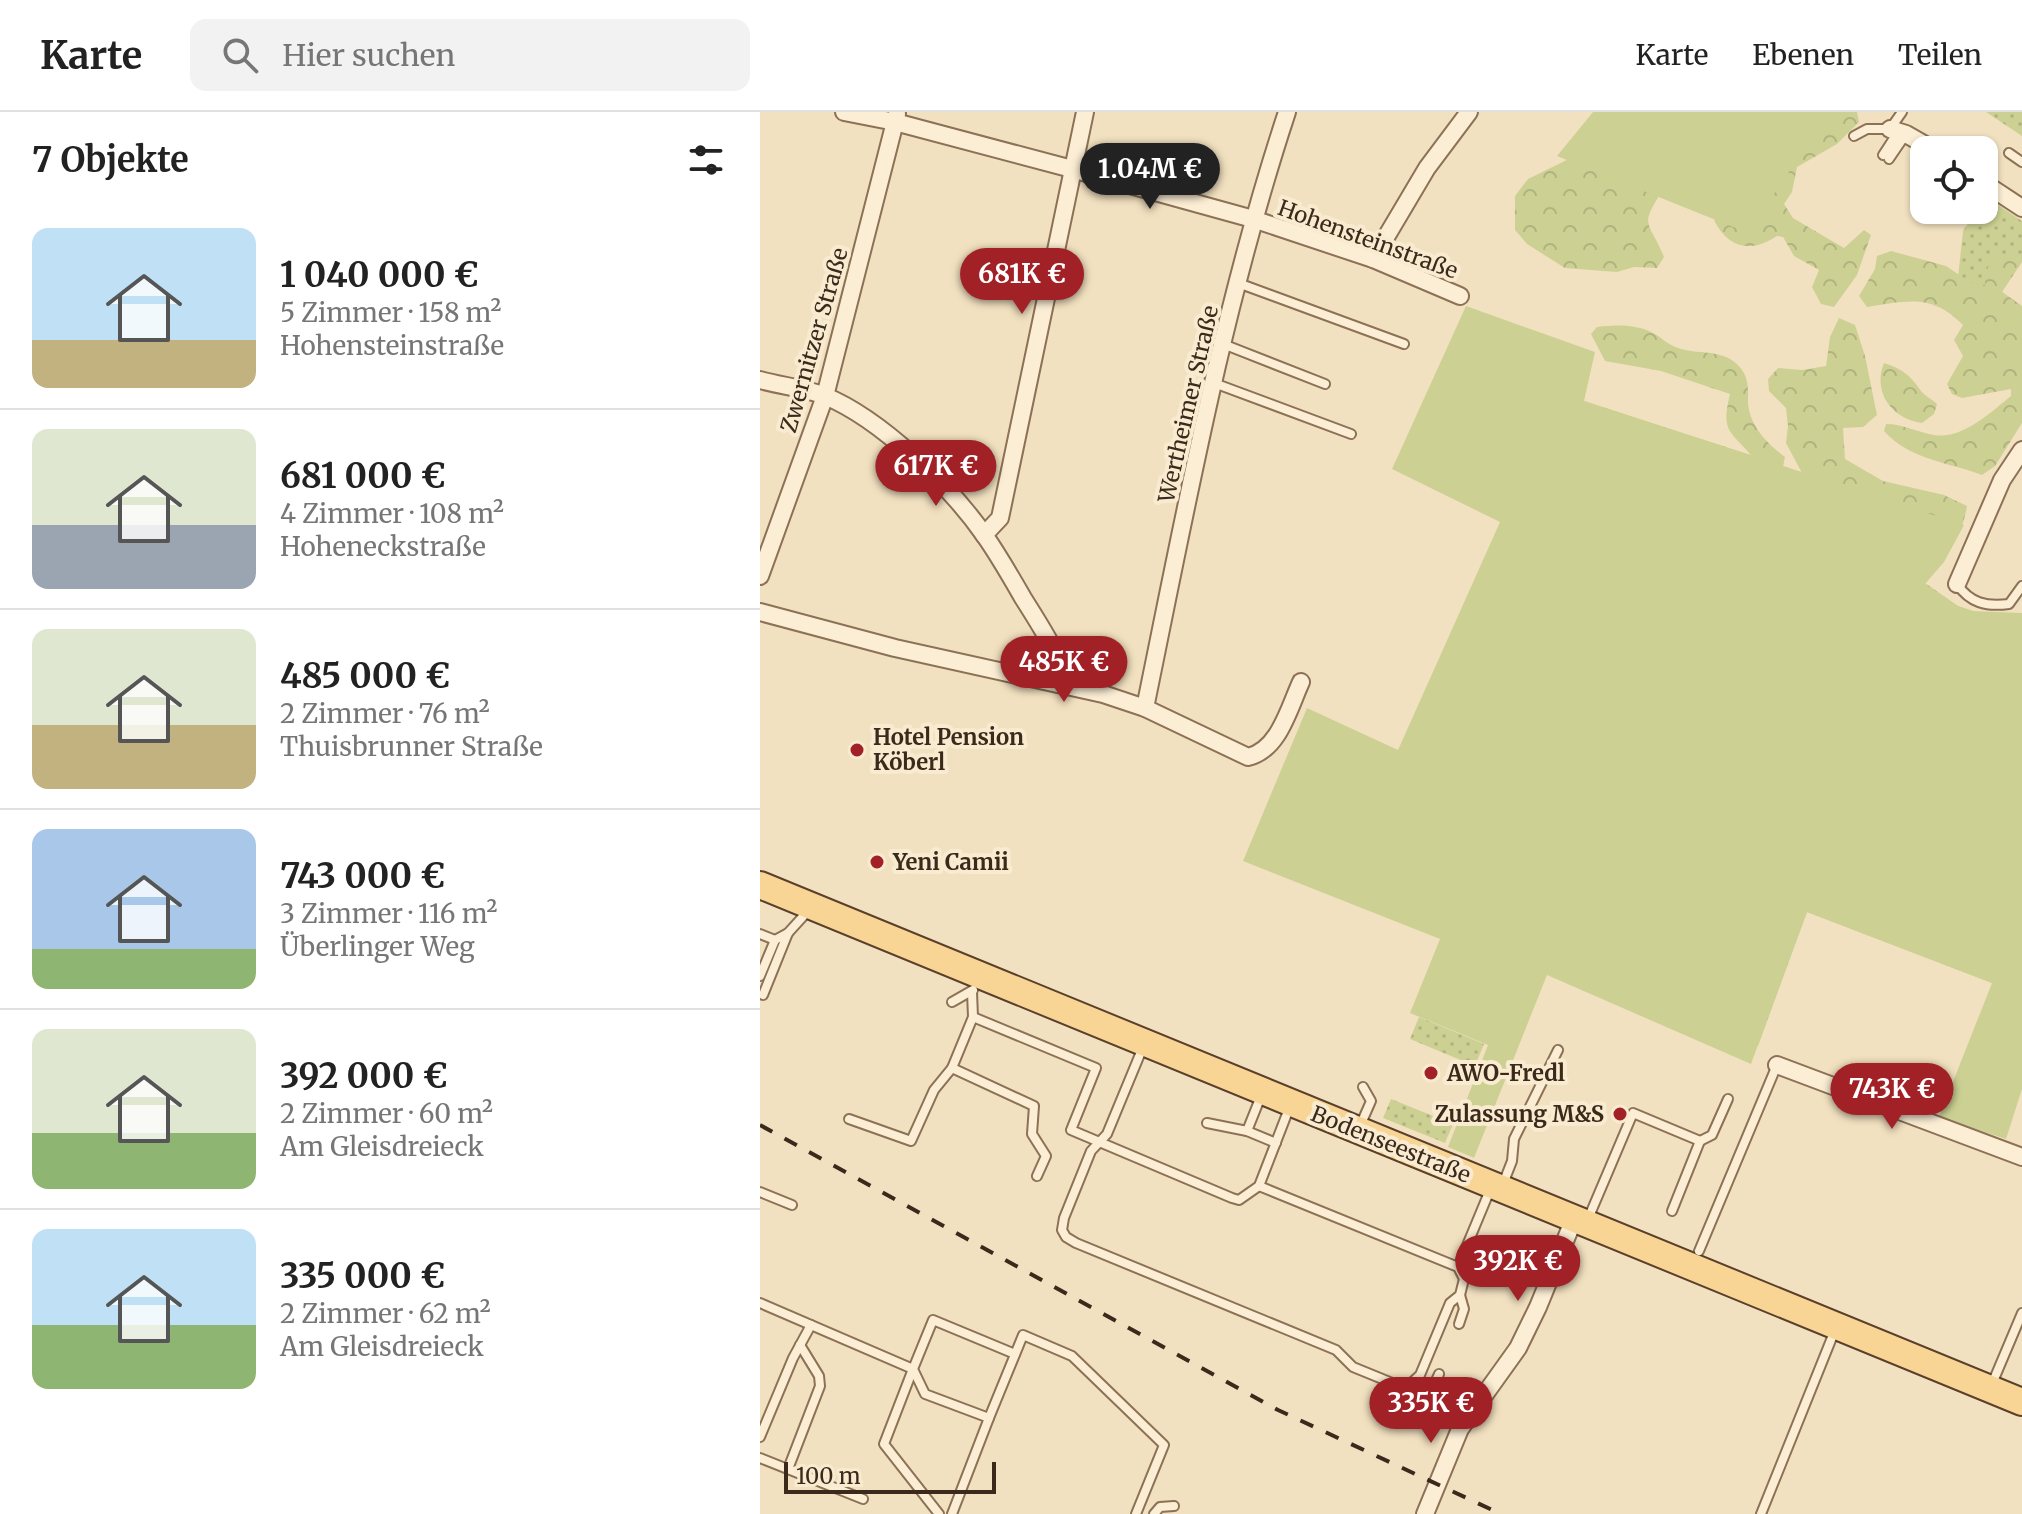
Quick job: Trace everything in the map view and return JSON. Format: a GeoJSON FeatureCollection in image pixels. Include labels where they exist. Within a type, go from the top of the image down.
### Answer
{"type":"FeatureCollection","features":[{"type":"Feature","properties":{"kind":"main road","name":"Bodenseestraße"},"geometry":{"type":"LineString","coordinates":[[760,885],[975,983],[1144,1043],[2022,1402]]}},
{"type":"Feature","properties":{"kind":"street","name":"Hohensteinstraße"},"geometry":{"type":"LineString","coordinates":[[844,112],[896,117],[1253,219],[1373,259],[1460,296]]}},
{"type":"Feature","properties":{"kind":"street"},"geometry":{"type":"LineString","coordinates":[[984,535],[1000,518],[1085,112]]}},
{"type":"Feature","properties":{"kind":"street","name":"Wertheimer Straße"},"geometry":{"type":"LineString","coordinates":[[1145,708],[1237,282],[1253,219],[1287,112]]}},
{"type":"Feature","properties":{"kind":"street"},"geometry":{"type":"LineString","coordinates":[[1373,259],[1427,168],[1469,112]]}},
{"type":"Feature","properties":{"kind":"street","name":"Zwernitzer Straße"},"geometry":{"type":"LineString","coordinates":[[760,576],[825,396],[896,117]]}},
{"type":"Feature","properties":{"kind":"street"},"geometry":{"type":"LineString","coordinates":[[1898,132],[1910,138]]}},
{"type":"Feature","properties":{"kind":"street"},"geometry":{"type":"LineString","coordinates":[[1998,192],[2022,208]]}},
{"type":"Feature","properties":{"kind":"street"},"geometry":{"type":"LineString","coordinates":[[760,380],[825,396],[882,430],[943,485],[984,535],[1037,621],[1068,685]]}},
{"type":"Feature","properties":{"kind":"street"},"geometry":{"type":"LineString","coordinates":[[1957,584],[2002,480],[2022,450]]}},
{"type":"Feature","properties":{"kind":"street"},"geometry":{"type":"LineString","coordinates":[[760,612],[895,648],[1068,685],[1145,708],[1248,757],[1257,754],[1273,740],[1301,682]]}},
{"type":"Feature","properties":{"kind":"street"},"geometry":{"type":"LineString","coordinates":[[1777,1065],[2022,1157]]}},
{"type":"Feature","properties":{"kind":"street"},"geometry":{"type":"LineString","coordinates":[[1425,1514],[1460,1429],[1518,1348],[1580,1221]]}},
{"type":"Feature","properties":{"kind":"lane"},"geometry":{"type":"LineString","coordinates":[[1886,157],[1898,132],[1902,112]]}},
{"type":"Feature","properties":{"kind":"lane"},"geometry":{"type":"LineString","coordinates":[[1857,138],[1867,129],[1898,132]]}},
{"type":"Feature","properties":{"kind":"lane"},"geometry":{"type":"LineString","coordinates":[[2009,153],[2022,162]]}},
{"type":"Feature","properties":{"kind":"lane"},"geometry":{"type":"LineString","coordinates":[[1237,282],[1404,344]]}},
{"type":"Feature","properties":{"kind":"lane"},"geometry":{"type":"LineString","coordinates":[[1223,344],[1325,384]]}},
{"type":"Feature","properties":{"kind":"lane"},"geometry":{"type":"LineString","coordinates":[[1214,383],[1351,434]]}},
{"type":"Feature","properties":{"kind":"lane"},"geometry":{"type":"LineString","coordinates":[[1957,584],[1966,597],[1976,603],[2002,605],[2009,604],[2022,586]]}},
{"type":"Feature","properties":{"kind":"lane"},"geometry":{"type":"LineString","coordinates":[[760,976],[775,940],[788,933],[811,908]]}},
{"type":"Feature","properties":{"kind":"lane"},"geometry":{"type":"LineString","coordinates":[[763,995],[788,933]]}},
{"type":"Feature","properties":{"kind":"lane"},"geometry":{"type":"LineString","coordinates":[[760,934],[775,940]]}},
{"type":"Feature","properties":{"kind":"lane"},"geometry":{"type":"LineString","coordinates":[[952,1002],[975,983]]}},
{"type":"Feature","properties":{"kind":"lane"},"geometry":{"type":"LineString","coordinates":[[849,1119],[911,1141],[934,1090],[952,1068],[973,1017],[975,983]]}},
{"type":"Feature","properties":{"kind":"lane"},"geometry":{"type":"LineString","coordinates":[[973,1017],[1096,1068],[1071,1130],[1239,1200],[1259,1186],[1291,1103]]}},
{"type":"Feature","properties":{"kind":"lane"},"geometry":{"type":"LineString","coordinates":[[1144,1043],[1107,1134],[1088,1158],[1064,1218],[1062,1230],[1066,1237],[1336,1350],[1353,1367],[1424,1396],[1430,1394],[1439,1374]]}},
{"type":"Feature","properties":{"kind":"lane"},"geometry":{"type":"LineString","coordinates":[[1458,1267],[1512,1161],[1514,1139],[1558,1050]]}},
{"type":"Feature","properties":{"kind":"lane"},"geometry":{"type":"LineString","coordinates":[[1699,1251],[1777,1065]]}},
{"type":"Feature","properties":{"kind":"lane"},"geometry":{"type":"LineString","coordinates":[[952,1068],[1034,1106],[1032,1134],[1046,1156],[1037,1176]]}},
{"type":"Feature","properties":{"kind":"lane"},"geometry":{"type":"LineString","coordinates":[[1359,1131],[1371,1101],[1363,1087]]}},
{"type":"Feature","properties":{"kind":"lane"},"geometry":{"type":"LineString","coordinates":[[1247,1131],[1263,1091]]}},
{"type":"Feature","properties":{"kind":"lane"},"geometry":{"type":"LineString","coordinates":[[1672,1211],[1700,1141],[1712,1135],[1728,1099]]}},
{"type":"Feature","properties":{"kind":"lane"},"geometry":{"type":"LineString","coordinates":[[1580,1221],[1633,1113],[1700,1141]]}},
{"type":"Feature","properties":{"kind":"lane"},"geometry":{"type":"LineString","coordinates":[[1207,1123],[1247,1131],[1276,1143]]}},
{"type":"Feature","properties":{"kind":"lane"},"geometry":{"type":"LineString","coordinates":[[1259,1186],[1458,1267],[1464,1279],[1460,1295],[1464,1309],[1459,1324]]}},
{"type":"Feature","properties":{"kind":"lane"},"geometry":{"type":"LineString","coordinates":[[760,1192],[792,1205]]}},
{"type":"Feature","properties":{"kind":"lane"},"geometry":{"type":"LineString","coordinates":[[1406,1388],[1420,1375],[1450,1303],[1460,1295]]}},
{"type":"Feature","properties":{"kind":"lane"},"geometry":{"type":"LineString","coordinates":[[760,1303],[913,1369],[925,1394],[989,1418]]}},
{"type":"Feature","properties":{"kind":"lane"},"geometry":{"type":"LineString","coordinates":[[1990,1389],[2022,1313]]}},
{"type":"Feature","properties":{"kind":"lane"},"geometry":{"type":"LineString","coordinates":[[939,1514],[884,1444],[933,1320],[1015,1354]]}},
{"type":"Feature","properties":{"kind":"lane"},"geometry":{"type":"LineString","coordinates":[[760,1437],[811,1325]]}},
{"type":"Feature","properties":{"kind":"lane"},"geometry":{"type":"LineString","coordinates":[[1761,1514],[1837,1325]]}},
{"type":"Feature","properties":{"kind":"lane"},"geometry":{"type":"LineString","coordinates":[[952,1514],[1023,1335],[1072,1356],[1164,1445],[1136,1514]]}},
{"type":"Feature","properties":{"kind":"lane"},"geometry":{"type":"LineString","coordinates":[[788,1469],[820,1386],[819,1376],[800,1345]]}},
{"type":"Feature","properties":{"kind":"lane"},"geometry":{"type":"LineString","coordinates":[[760,1458],[863,1499]]}},
{"type":"Feature","properties":{"kind":"lane"},"geometry":{"type":"LineString","coordinates":[[1154,1514],[1160,1507],[1174,1506]]}},
{"type":"Feature","properties":{"kind":"green space"},"geometry":{"type":"Polygon","coordinates":[[[1593,112],[1829,112],[1748,233],[1557,156],[1593,112]]]}},
{"type":"Feature","properties":{"kind":"green space"},"geometry":{"type":"Polygon","coordinates":[[[1790,112],[1857,112],[1859,122],[1837,144],[1797,167],[1792,192],[1784,204],[1793,218],[1844,248],[1864,230],[1871,235],[1857,275],[1834,307],[1821,304],[1812,287],[1819,270],[1794,256],[1783,237],[1777,236],[1759,245],[1741,245],[1726,237],[1714,220],[1736,210],[1790,112]]]}},
{"type":"Feature","properties":{"kind":"green space"},"geometry":{"type":"Polygon","coordinates":[[[1986,112],[2022,112],[2022,136],[1986,112]]]}},
{"type":"Feature","properties":{"kind":"green space"},"geometry":{"type":"Polygon","coordinates":[[[1583,152],[1663,190],[1648,218],[1664,257],[1657,268],[1634,267],[1617,272],[1565,268],[1527,244],[1515,230],[1515,196],[1528,179],[1583,152]]]}},
{"type":"Feature","properties":{"kind":"green space"},"geometry":{"type":"Polygon","coordinates":[[[1998,205],[2022,221],[2022,262],[2002,292],[2022,306],[1957,287],[1963,231],[1968,224],[1998,224],[1998,205]]]}},
{"type":"Feature","properties":{"kind":"green space"},"geometry":{"type":"Polygon","coordinates":[[[1891,251],[1946,266],[1970,282],[1985,285],[1985,273],[1997,252],[2020,261],[2002,292],[2022,306],[2022,423],[1995,466],[1982,475],[1917,454],[1894,441],[1884,431],[1886,424],[1934,435],[1955,433],[1976,423],[2011,396],[2011,389],[1962,398],[1952,394],[1947,384],[1963,356],[1954,340],[1963,325],[1952,315],[1918,302],[1867,307],[1859,296],[1875,269],[1877,256],[1891,251]]]}},
{"type":"Feature","properties":{"kind":"green space"},"geometry":{"type":"Polygon","coordinates":[[[1466,306],[1595,352],[1584,401],[1964,525],[1944,562],[1925,584],[1958,606],[1973,611],[2022,613],[2022,1089],[2006,1139],[1939,1117],[1992,983],[1807,912],[1751,1064],[1547,975],[1474,1158],[1448,1147],[1488,1045],[1410,1013],[1440,939],[1243,861],[1307,708],[1398,750],[1500,522],[1392,469],[1466,306]]]}},
{"type":"Feature","properties":{"kind":"green space"},"geometry":{"type":"Polygon","coordinates":[[[1839,318],[1855,325],[1877,415],[1863,427],[1843,428],[1845,459],[1883,481],[1944,495],[1967,506],[1952,548],[1925,583],[1958,606],[1973,611],[1992,983],[1807,912],[1758,1046],[1584,401],[1751,455],[1729,429],[1726,416],[1730,394],[1661,371],[1605,361],[1591,334],[1597,327],[1638,328],[1678,348],[1731,359],[1746,377],[1749,412],[1756,427],[1766,441],[1785,457],[1783,466],[1802,473],[1786,443],[1786,408],[1769,391],[1768,379],[1778,368],[1802,370],[1826,366],[1830,337],[1839,318]]]}},
{"type":"Feature","properties":{"kind":"green space"},"geometry":{"type":"Polygon","coordinates":[[[1884,363],[1906,374],[1937,404],[1934,414],[1922,423],[1894,410],[1883,394],[1881,374],[1884,363]]]}},
{"type":"Feature","properties":{"kind":"green space"},"geometry":{"type":"Polygon","coordinates":[[[1419,1017],[1484,1044],[1475,1066],[1410,1039],[1419,1017]]]}},
{"type":"Feature","properties":{"kind":"green space"},"geometry":{"type":"Polygon","coordinates":[[[1391,1099],[1453,1124],[1445,1143],[1383,1118],[1391,1099]]]}},
{"type":"Feature","properties":{"kind":"railway"},"geometry":{"type":"LineString","coordinates":[[760,1125],[1278,1410],[1501,1514]]}},
{"type":"Feature","properties":{"kind":"place","name":"Hotel Pension Köberl"},"geometry":{"type":"Point","coordinates":[857,750]}},
{"type":"Feature","properties":{"kind":"place","name":"Yeni Camii"},"geometry":{"type":"Point","coordinates":[877,862]}},
{"type":"Feature","properties":{"kind":"place","name":"AWO-Fredl"},"geometry":{"type":"Point","coordinates":[1431,1073]}},
{"type":"Feature","properties":{"kind":"place","name":"Zulassung M&S"},"geometry":{"type":"Point","coordinates":[1620,1114]}}]}
